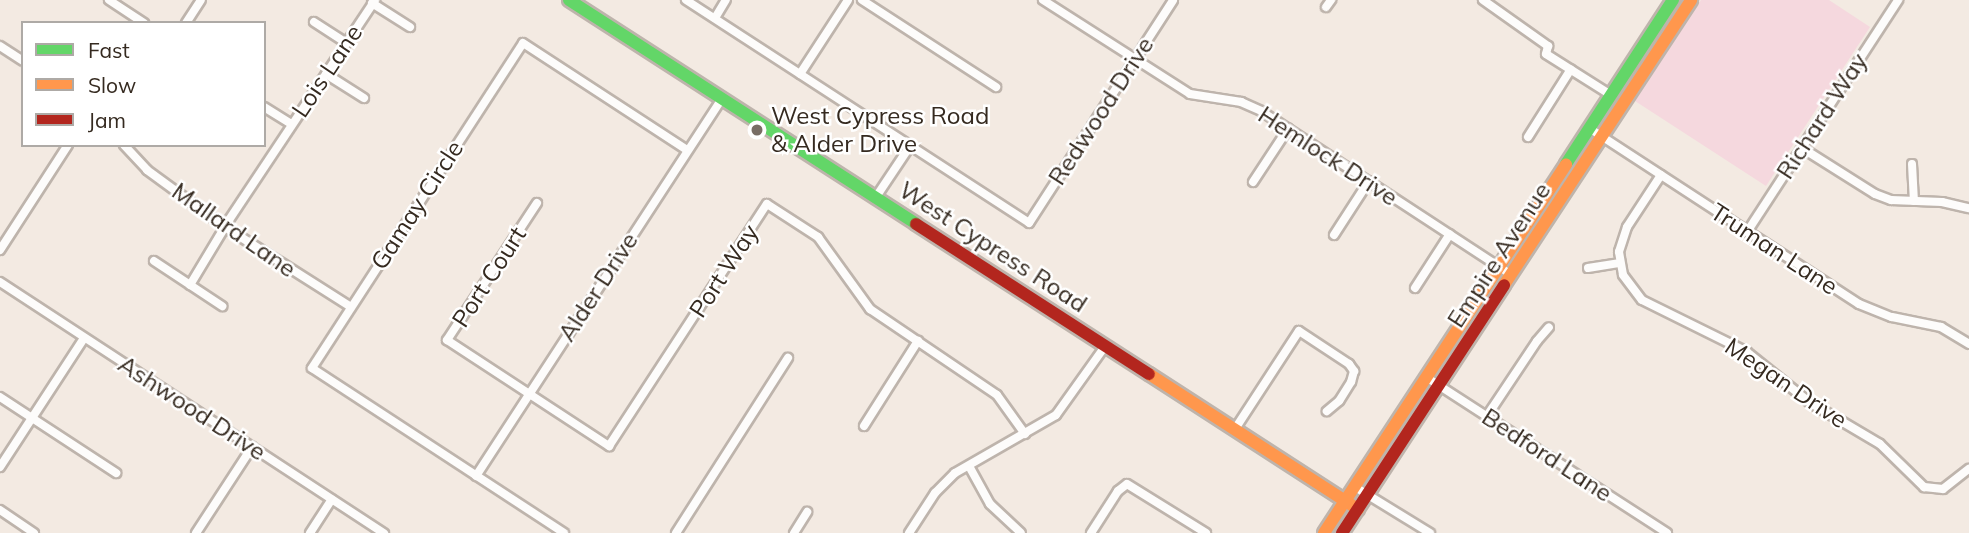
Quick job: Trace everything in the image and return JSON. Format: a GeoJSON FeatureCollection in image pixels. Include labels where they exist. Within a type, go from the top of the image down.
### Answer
{"type":"FeatureCollection","features":[{"type":"Feature","properties":{"kind":"main road","name":"West Cypress Road"},"geometry":{"type":"LineString","coordinates":[[569,0],[1358,509]]}},
{"type":"Feature","properties":{"kind":"main road","name":"Empire Avenue"},"geometry":{"type":"LineString","coordinates":[[1324,533],[1672,0]]}},
{"type":"Feature","properties":{"kind":"main road","name":"Empire Avenue"},"geometry":{"type":"LineString","coordinates":[[1342,533],[1691,0]]}},
{"type":"Feature","properties":{"kind":"street"},"geometry":{"type":"LineString","coordinates":[[109,0],[141,21]]}},
{"type":"Feature","properties":{"kind":"street"},"geometry":{"type":"LineString","coordinates":[[187,21],[201,0]]}},
{"type":"Feature","properties":{"kind":"street"},"geometry":{"type":"LineString","coordinates":[[686,0],[910,146],[876,197]]}},
{"type":"Feature","properties":{"kind":"street"},"geometry":{"type":"LineString","coordinates":[[715,18],[726,0]]}},
{"type":"Feature","properties":{"kind":"street"},"geometry":{"type":"LineString","coordinates":[[800,74],[848,0]]}},
{"type":"Feature","properties":{"kind":"street"},"geometry":{"type":"LineString","coordinates":[[862,0],[996,87]]}},
{"type":"Feature","properties":{"kind":"street","name":"Hemlock Drive"},"geometry":{"type":"LineString","coordinates":[[1043,0],[1190,94],[1241,102],[1288,129],[1512,275]]}},
{"type":"Feature","properties":{"kind":"street","name":"Redwood Drive"},"geometry":{"type":"LineString","coordinates":[[910,146],[1029,223],[1173,0]]}},
{"type":"Feature","properties":{"kind":"street"},"geometry":{"type":"LineString","coordinates":[[1483,0],[1523,25],[1548,46],[1546,54],[1611,95]]}},
{"type":"Feature","properties":{"kind":"street","name":"Richard Way"},"geometry":{"type":"LineString","coordinates":[[1747,232],[1898,0]]}},
{"type":"Feature","properties":{"kind":"street"},"geometry":{"type":"LineString","coordinates":[[374,2],[410,27]]}},
{"type":"Feature","properties":{"kind":"street","name":"Lois Lane"},"geometry":{"type":"LineString","coordinates":[[190,285],[291,124],[374,2]]}},
{"type":"Feature","properties":{"kind":"street"},"geometry":{"type":"LineString","coordinates":[[314,22],[346,43]]}},
{"type":"Feature","properties":{"kind":"street","name":"Gamay Circle"},"geometry":{"type":"LineString","coordinates":[[476,475],[312,368],[523,43],[688,150]]}},
{"type":"Feature","properties":{"kind":"street"},"geometry":{"type":"LineString","coordinates":[[0,46],[21,60]]}},
{"type":"Feature","properties":{"kind":"street"},"geometry":{"type":"LineString","coordinates":[[1528,137],[1571,69]]}},
{"type":"Feature","properties":{"kind":"street"},"geometry":{"type":"LineString","coordinates":[[326,74],[363,98]]}},
{"type":"Feature","properties":{"kind":"street","name":"Alder Drive"},"geometry":{"type":"LineString","coordinates":[[476,475],[722,99]]}},
{"type":"Feature","properties":{"kind":"street"},"geometry":{"type":"LineString","coordinates":[[266,108],[291,124]]}},
{"type":"Feature","properties":{"kind":"street","name":"Truman Lane"},"geometry":{"type":"LineString","coordinates":[[1589,128],[1859,304],[1892,317],[1941,327],[1969,344]]}},
{"type":"Feature","properties":{"kind":"street"},"geometry":{"type":"LineString","coordinates":[[1253,182],[1288,129]]}},
{"type":"Feature","properties":{"kind":"street"},"geometry":{"type":"LineString","coordinates":[[0,250],[67,147]]}},
{"type":"Feature","properties":{"kind":"street","name":"Mallard Lane"},"geometry":{"type":"LineString","coordinates":[[126,147],[148,170],[225,227],[351,307]]}},
{"type":"Feature","properties":{"kind":"street"},"geometry":{"type":"LineString","coordinates":[[1802,148],[1875,194],[1891,200],[1942,202],[1969,208]]}},
{"type":"Feature","properties":{"kind":"street"},"geometry":{"type":"LineString","coordinates":[[1912,164],[1914,201]]}},
{"type":"Feature","properties":{"kind":"street"},"geometry":{"type":"LineString","coordinates":[[1588,268],[1619,263],[1621,240],[1627,227],[1661,175]]}},
{"type":"Feature","properties":{"kind":"street"},"geometry":{"type":"LineString","coordinates":[[1334,235],[1368,181]]}},
{"type":"Feature","properties":{"kind":"street","name":"Port Court"},"geometry":{"type":"LineString","coordinates":[[528,394],[447,340],[537,203]]}},
{"type":"Feature","properties":{"kind":"street","name":"Port Way"},"geometry":{"type":"LineString","coordinates":[[528,394],[609,446],[768,204],[818,237],[855,292],[870,309],[997,395],[1025,434]]}},
{"type":"Feature","properties":{"kind":"street"},"geometry":{"type":"LineString","coordinates":[[1415,288],[1450,234]]}},
{"type":"Feature","properties":{"kind":"street"},"geometry":{"type":"LineString","coordinates":[[154,261],[222,306]]}},
{"type":"Feature","properties":{"kind":"street","name":"Megan Drive"},"geometry":{"type":"LineString","coordinates":[[1619,263],[1633,291],[1642,300],[1747,352],[1809,402],[1880,444],[1924,487],[1943,489],[1969,469]]}},
{"type":"Feature","properties":{"kind":"street","name":"Ashwood Drive"},"geometry":{"type":"LineString","coordinates":[[0,282],[384,533]]}},
{"type":"Feature","properties":{"kind":"street"},"geometry":{"type":"LineString","coordinates":[[1487,416],[1549,327]]}},
{"type":"Feature","properties":{"kind":"street"},"geometry":{"type":"LineString","coordinates":[[1235,429],[1299,331],[1349,364],[1354,371],[1345,392],[1327,411]]}},
{"type":"Feature","properties":{"kind":"street"},"geometry":{"type":"LineString","coordinates":[[0,467],[85,338]]}},
{"type":"Feature","properties":{"kind":"street"},"geometry":{"type":"LineString","coordinates":[[864,426],[918,341]]}},
{"type":"Feature","properties":{"kind":"street"},"geometry":{"type":"LineString","coordinates":[[909,533],[944,483],[969,466],[1042,426],[1062,409],[1106,345]]}},
{"type":"Feature","properties":{"kind":"street"},"geometry":{"type":"LineString","coordinates":[[676,533],[788,358]]}},
{"type":"Feature","properties":{"kind":"street","name":"Bedford Lane"},"geometry":{"type":"LineString","coordinates":[[1426,377],[1667,533]]}},
{"type":"Feature","properties":{"kind":"street"},"geometry":{"type":"LineString","coordinates":[[0,397],[116,473]]}},
{"type":"Feature","properties":{"kind":"street"},"geometry":{"type":"LineString","coordinates":[[196,533],[252,447]]}},
{"type":"Feature","properties":{"kind":"street"},"geometry":{"type":"LineString","coordinates":[[969,466],[990,504],[1021,533]]}},
{"type":"Feature","properties":{"kind":"street"},"geometry":{"type":"LineString","coordinates":[[476,475],[564,533]]}},
{"type":"Feature","properties":{"kind":"street"},"geometry":{"type":"LineString","coordinates":[[1091,533],[1118,491],[1127,484],[1206,533]]}},
{"type":"Feature","properties":{"kind":"street"},"geometry":{"type":"LineString","coordinates":[[1354,487],[1430,533]]}},
{"type":"Feature","properties":{"kind":"street"},"geometry":{"type":"LineString","coordinates":[[310,533],[332,499]]}},
{"type":"Feature","properties":{"kind":"street"},"geometry":{"type":"LineString","coordinates":[[0,510],[34,533]]}},
{"type":"Feature","properties":{"kind":"street"},"geometry":{"type":"LineString","coordinates":[[794,533],[807,512]]}},
{"type":"Feature","properties":{"kind":"shaded area"},"geometry":{"type":"Polygon","coordinates":[[[1701,0],[1829,0],[1870,27],[1766,186],[1635,101],[1701,0]]]}},
{"type":"Feature","properties":{"kind":"traffic: fast"},"geometry":{"type":"LineString","coordinates":[[569,0],[916,224]]}},
{"type":"Feature","properties":{"kind":"traffic: fast"},"geometry":{"type":"LineString","coordinates":[[1566,164],[1673,0]]}},
{"type":"Feature","properties":{"kind":"traffic: slow"},"geometry":{"type":"LineString","coordinates":[[1504,285],[1691,0]]}},
{"type":"Feature","properties":{"kind":"traffic: slow"},"geometry":{"type":"LineString","coordinates":[[1324,533],[1566,164]]}},
{"type":"Feature","properties":{"kind":"traffic: slow"},"geometry":{"type":"LineString","coordinates":[[1149,374],[1358,509]]}},
{"type":"Feature","properties":{"kind":"traffic: jam"},"geometry":{"type":"LineString","coordinates":[[916,224],[1149,374]]}},
{"type":"Feature","properties":{"kind":"traffic: jam"},"geometry":{"type":"LineString","coordinates":[[1342,533],[1504,285]]}},
{"type":"Feature","properties":{"kind":"place","name":"West Cypress Road & Alder Drive"},"geometry":{"type":"Point","coordinates":[757,130]}}]}
